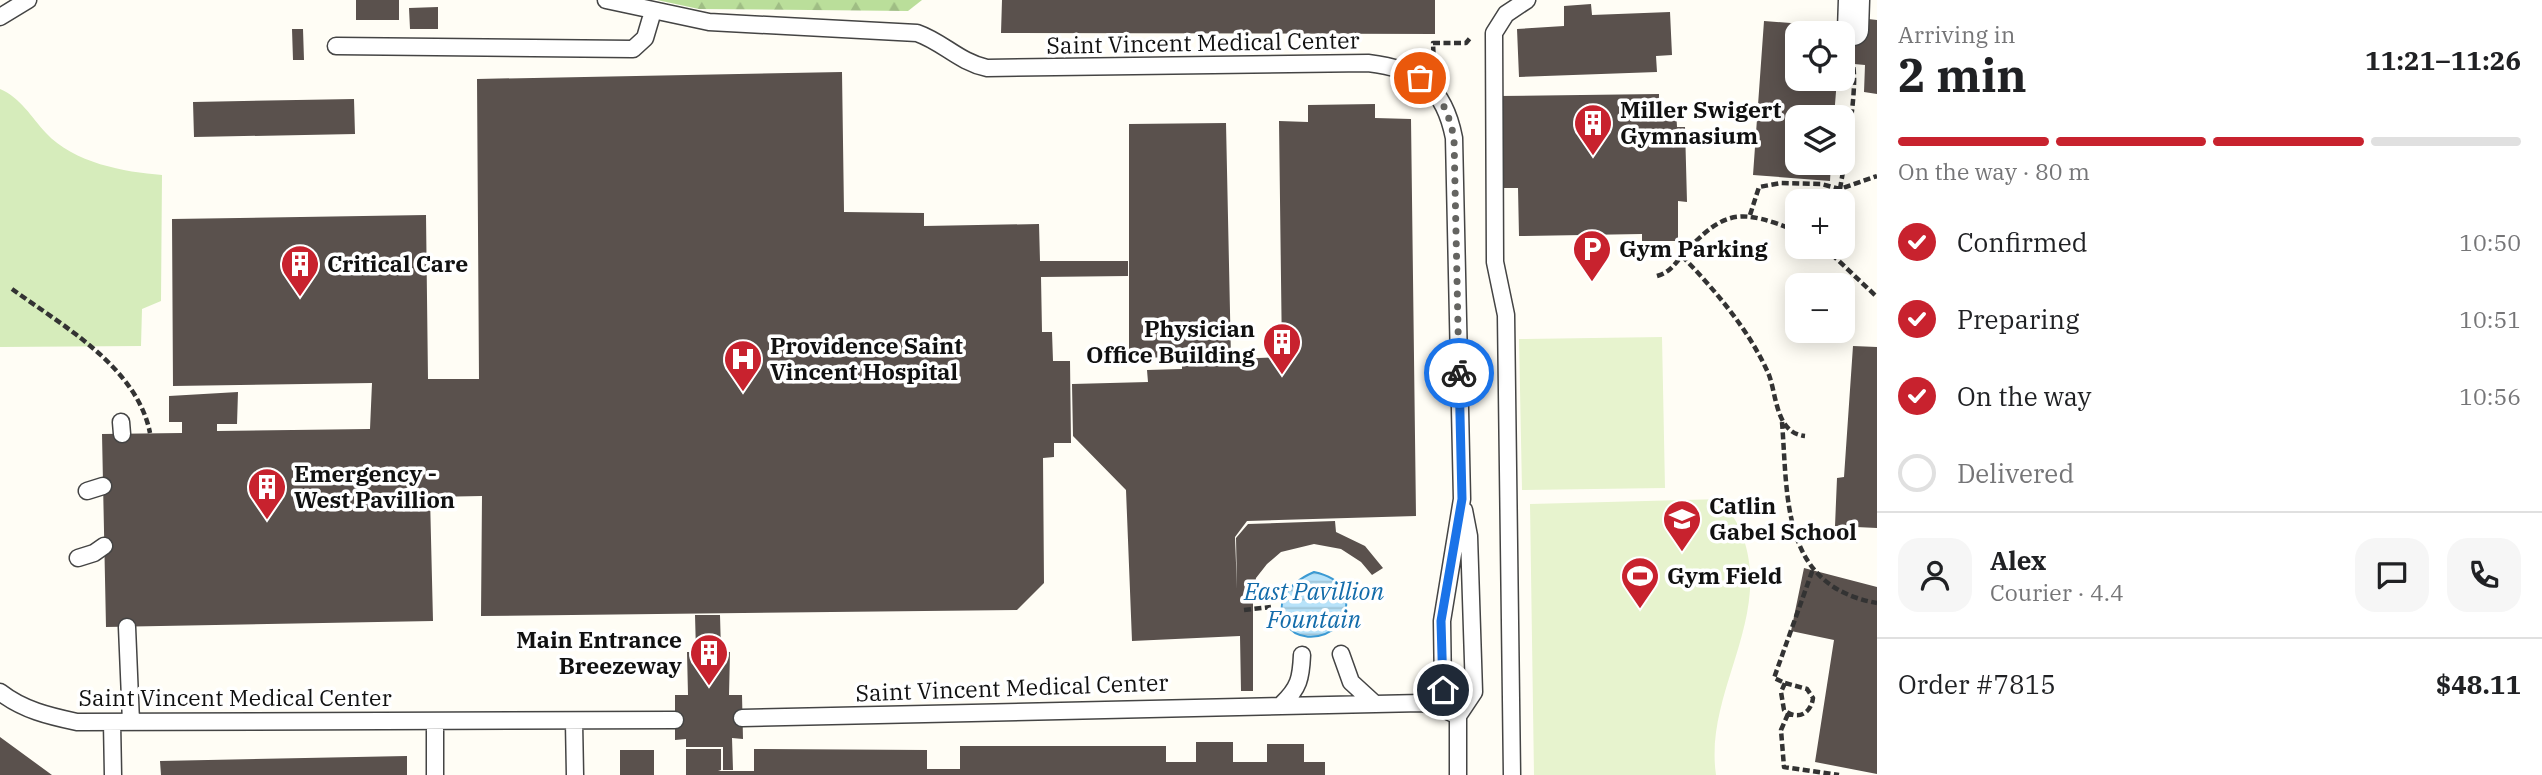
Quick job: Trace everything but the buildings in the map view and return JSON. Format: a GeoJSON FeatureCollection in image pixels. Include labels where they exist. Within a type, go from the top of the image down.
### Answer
{"type":"FeatureCollection","features":[{"type":"Feature","properties":{"kind":"street"},"geometry":{"type":"LineString","coordinates":[[1852,21],[1854,0]]}},
{"type":"Feature","properties":{"kind":"lane"},"geometry":{"type":"LineString","coordinates":[[0,17],[28,0]]}},
{"type":"Feature","properties":{"kind":"lane","name":"Saint Vincent Medical Center"},"geometry":{"type":"LineString","coordinates":[[606,0],[709,22],[917,33],[930,38],[965,62],[987,68],[1368,63],[1391,66],[1414,74],[1439,97],[1449,115],[1454,138],[1462,499],[1469,536],[1474,692],[1458,716]]}},
{"type":"Feature","properties":{"kind":"lane"},"geometry":{"type":"LineString","coordinates":[[1512,775],[1506,315],[1495,249],[1494,33],[1506,14],[1527,0]]}},
{"type":"Feature","properties":{"kind":"lane"},"geometry":{"type":"LineString","coordinates":[[336,46],[633,49],[645,38],[653,11]]}},
{"type":"Feature","properties":{"kind":"lane","name":"Saint Vincent Medical Center"},"geometry":{"type":"LineString","coordinates":[[1458,775],[1458,716],[1443,690],[1441,621],[1462,499]]}},
{"type":"Feature","properties":{"kind":"lane"},"geometry":{"type":"LineString","coordinates":[[104,546],[94,553],[78,558],[104,564]]}},
{"type":"Feature","properties":{"kind":"lane"},"geometry":{"type":"LineString","coordinates":[[127,626],[131,722]]}},
{"type":"Feature","properties":{"kind":"lane"},"geometry":{"type":"LineString","coordinates":[[1341,654],[1351,682],[1375,704]]}},
{"type":"Feature","properties":{"kind":"lane"},"geometry":{"type":"LineString","coordinates":[[1282,704],[1295,692],[1301,680],[1302,655]]}},
{"type":"Feature","properties":{"kind":"lane","name":"Saint Vincent Medical Center"},"geometry":{"type":"LineString","coordinates":[[0,692],[14,703],[49,716],[77,722],[435,723],[675,720]]}},
{"type":"Feature","properties":{"kind":"lane","name":"Saint Vincent Medical Center"},"geometry":{"type":"LineString","coordinates":[[742,718],[1282,704],[1425,704],[1458,716]]}},
{"type":"Feature","properties":{"kind":"lane"},"geometry":{"type":"LineString","coordinates":[[111,722],[113,775]]}},
{"type":"Feature","properties":{"kind":"lane"},"geometry":{"type":"LineString","coordinates":[[574,722],[575,775]]}},
{"type":"Feature","properties":{"kind":"lane"},"geometry":{"type":"LineString","coordinates":[[435,723],[435,775]]}},
{"type":"Feature","properties":{"kind":"path"},"geometry":{"type":"LineString","coordinates":[[1439,97],[1452,88],[1434,67],[1433,43],[1466,43],[1471,38],[1476,18],[1506,14]]}},
{"type":"Feature","properties":{"kind":"path"},"geometry":{"type":"LineString","coordinates":[[1840,189],[1851,126],[1852,91]]}},
{"type":"Feature","properties":{"kind":"path"},"geometry":{"type":"LineString","coordinates":[[1750,215],[1759,187],[1781,183],[1821,184],[1840,189],[1877,176]]}},
{"type":"Feature","properties":{"kind":"path"},"geometry":{"type":"LineString","coordinates":[[1657,276],[1669,272],[1710,229],[1737,216],[1750,215],[1785,228]]}},
{"type":"Feature","properties":{"kind":"path"},"geometry":{"type":"LineString","coordinates":[[1682,256],[1737,322],[1760,357],[1775,394],[1782,422],[1788,498],[1796,537],[1813,569],[1821,580],[1858,598],[1877,603]]}},
{"type":"Feature","properties":{"kind":"path"},"geometry":{"type":"LineString","coordinates":[[1837,259],[1877,297]]}},
{"type":"Feature","properties":{"kind":"path"},"geometry":{"type":"LineString","coordinates":[[12,289],[109,363],[145,410],[150,433]]}},
{"type":"Feature","properties":{"kind":"path"},"geometry":{"type":"LineString","coordinates":[[1782,422],[1789,431],[1805,436]]}},
{"type":"Feature","properties":{"kind":"path"},"geometry":{"type":"LineString","coordinates":[[1788,714],[1805,715],[1812,708],[1813,698],[1807,689],[1774,678],[1813,569]]}},
{"type":"Feature","properties":{"kind":"path"},"geometry":{"type":"LineString","coordinates":[[1244,610],[1271,607]]}},
{"type":"Feature","properties":{"kind":"path"},"geometry":{"type":"LineString","coordinates":[[1785,683],[1781,702],[1788,714]]}},
{"type":"Feature","properties":{"kind":"path"},"geometry":{"type":"LineString","coordinates":[[1788,714],[1781,730],[1784,767],[1839,775]]}},
{"type":"Feature","properties":{"kind":"green space"},"geometry":{"type":"Polygon","coordinates":[[[657,0],[922,0],[908,11],[699,9],[657,0]]]}},
{"type":"Feature","properties":{"kind":"green space"},"geometry":{"type":"Polygon","coordinates":[[[0,89],[20,103],[46,133],[71,152],[100,164],[162,175],[161,301],[142,309],[141,346],[0,347],[0,89]]]}},
{"type":"Feature","properties":{"kind":"green space"},"geometry":{"type":"Polygon","coordinates":[[[1662,337],[1665,488],[1522,490],[1519,339],[1662,337]]]}},
{"type":"Feature","properties":{"kind":"green space","name":"Gym Field"},"geometry":{"type":"Polygon","coordinates":[[[1723,499],[1743,537],[1750,568],[1744,627],[1719,715],[1715,745],[1716,775],[1534,775],[1530,504],[1723,499]]]}},
{"type":"Feature","properties":{"kind":"water","name":"East Pavillion Fountain"},"geometry":{"type":"Polygon","coordinates":[[[1314,572],[1338,583],[1346,596],[1346,604],[1341,624],[1324,634],[1308,637],[1295,633],[1286,623],[1282,611],[1284,598],[1295,584],[1314,572]]]}},
{"type":"Feature","properties":{"kind":"way so far"},"geometry":{"type":"LineString","coordinates":[[1420,78],[1439,97],[1449,115],[1454,138],[1459,373]]}},
{"type":"Feature","properties":{"kind":"place","name":"Miller Swigert Gymnasium"},"geometry":{"type":"Point","coordinates":[1593,157]}},
{"type":"Feature","properties":{"kind":"place","name":"Gym Parking"},"geometry":{"type":"Point","coordinates":[1592,283]}},
{"type":"Feature","properties":{"kind":"place","name":"Critical Care"},"geometry":{"type":"Point","coordinates":[300,298]}},
{"type":"Feature","properties":{"kind":"place","name":"Physician Office Building"},"geometry":{"type":"Point","coordinates":[1282,376]}},
{"type":"Feature","properties":{"kind":"place","name":"Providence Saint Vincent Hospital"},"geometry":{"type":"Point","coordinates":[743,393]}},
{"type":"Feature","properties":{"kind":"place","name":"Emergency - West Pavillion"},"geometry":{"type":"Point","coordinates":[267,521]}},
{"type":"Feature","properties":{"kind":"place","name":"Catlin Gabel School"},"geometry":{"type":"Point","coordinates":[1682,553]}},
{"type":"Feature","properties":{"kind":"place","name":"Gym Field"},"geometry":{"type":"Point","coordinates":[1640,610]}},
{"type":"Feature","properties":{"kind":"place","name":"Main Entrance Breezeway"},"geometry":{"type":"Point","coordinates":[709,687]}},
{"type":"Feature","properties":{"kind":"route"},"geometry":{"type":"LineString","coordinates":[[1443,690],[1441,621],[1462,499],[1459,373]]}}]}
